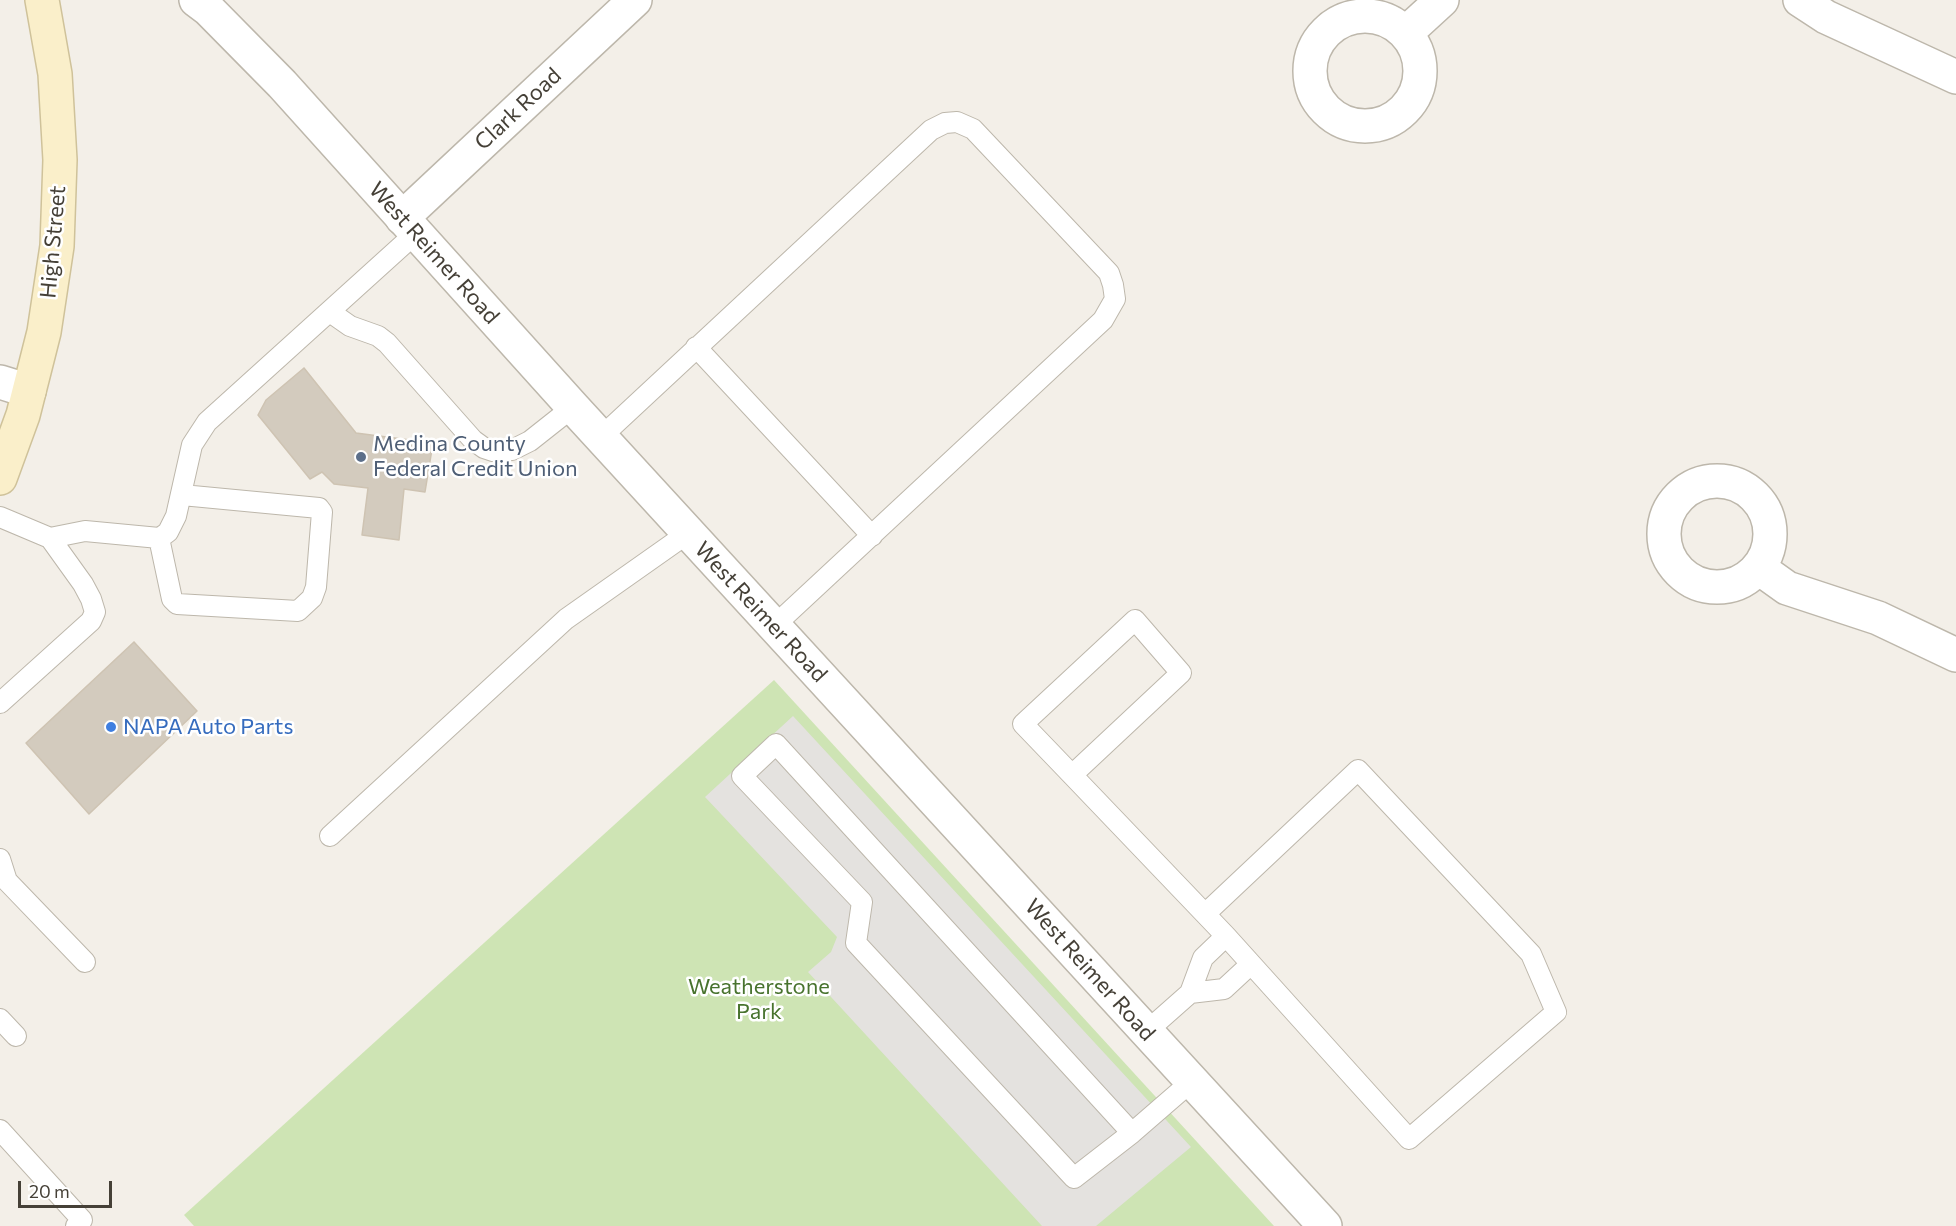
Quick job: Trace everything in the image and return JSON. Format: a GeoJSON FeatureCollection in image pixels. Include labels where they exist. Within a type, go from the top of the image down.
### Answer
{"type":"FeatureCollection","features":[{"type":"Feature","properties":{"kind":"main road","name":"High Street"},"geometry":{"type":"LineString","coordinates":[[0,478],[23,415],[15,386],[44,332],[57,246],[60,160],[55,74],[42,0]]}},
{"type":"Feature","properties":{"kind":"street","name":"West Reimer Road"},"geometry":{"type":"LineString","coordinates":[[196,0],[208,9],[282,84],[688,533],[1325,1226]]}},
{"type":"Feature","properties":{"kind":"street","name":"Clark Road"},"geometry":{"type":"LineString","coordinates":[[409,225],[635,0]]}},
{"type":"Feature","properties":{"kind":"street"},"geometry":{"type":"LineString","coordinates":[[1406,33],[1442,0]]}},
{"type":"Feature","properties":{"kind":"street"},"geometry":{"type":"LineString","coordinates":[[1800,0],[1826,17],[1956,77]]}},
{"type":"Feature","properties":{"kind":"street"},"geometry":{"type":"LineString","coordinates":[[1759,568],[1788,588],[1878,618],[1956,655]]}},
{"type":"Feature","properties":{"kind":"lane"},"geometry":{"type":"LineString","coordinates":[[601,436],[931,130],[945,123],[957,122],[973,129],[1109,273],[1115,298],[1103,320],[774,626]]}},
{"type":"Feature","properties":{"kind":"lane"},"geometry":{"type":"LineString","coordinates":[[50,538],[86,531],[159,538],[168,531],[173,524],[182,495],[192,445],[207,422],[330,312],[409,225]]}},
{"type":"Feature","properties":{"kind":"lane"},"geometry":{"type":"LineString","coordinates":[[330,312],[350,326],[378,336],[387,343],[473,440],[493,452],[512,450],[530,441],[573,407]]}},
{"type":"Feature","properties":{"kind":"lane"},"geometry":{"type":"LineString","coordinates":[[696,347],[872,536]]}},
{"type":"Feature","properties":{"kind":"lane"},"geometry":{"type":"LineString","coordinates":[[159,538],[172,599],[177,604],[298,611],[312,598],[316,587],[322,512],[319,508],[182,495]]}},
{"type":"Feature","properties":{"kind":"lane"},"geometry":{"type":"LineString","coordinates":[[0,517],[50,538],[83,584],[92,599],[95,612],[91,621],[0,703]]}},
{"type":"Feature","properties":{"kind":"lane"},"geometry":{"type":"LineString","coordinates":[[330,836],[566,619],[688,533]]}},
{"type":"Feature","properties":{"kind":"lane"},"geometry":{"type":"LineString","coordinates":[[1072,775],[1180,673],[1135,620],[1023,724],[1226,936],[1409,1139],[1556,1012],[1531,954],[1358,770],[1205,914]]}},
{"type":"Feature","properties":{"kind":"lane"},"geometry":{"type":"LineString","coordinates":[[1132,1133],[776,744],[742,776],[862,902],[856,943],[1074,1178],[1132,1133],[1192,1081]]}},
{"type":"Feature","properties":{"kind":"lane"},"geometry":{"type":"LineString","coordinates":[[0,859],[3,885],[85,962]]}},
{"type":"Feature","properties":{"kind":"lane"},"geometry":{"type":"LineString","coordinates":[[1147,1031],[1190,993],[1203,958],[1226,936]]}},
{"type":"Feature","properties":{"kind":"lane"},"geometry":{"type":"LineString","coordinates":[[1190,993],[1224,989],[1251,964]]}},
{"type":"Feature","properties":{"kind":"lane"},"geometry":{"type":"LineString","coordinates":[[0,1019],[16,1036]]}},
{"type":"Feature","properties":{"kind":"lane"},"geometry":{"type":"LineString","coordinates":[[0,1130],[82,1220],[76,1226]]}},
{"type":"Feature","properties":{"kind":"green space","name":"Weatherstone Park"},"geometry":{"type":"Polygon","coordinates":[[[774,680],[1274,1226],[194,1226],[184,1215],[774,680]]]}},
{"type":"Feature","properties":{"kind":"shaded area"},"geometry":{"type":"Polygon","coordinates":[[[793,716],[1191,1147],[1096,1226],[1042,1226],[808,972],[831,952],[837,937],[705,797],[793,716]]]}},
{"type":"Feature","properties":{"kind":"building","name":"Medina County Federal Credit Union"},"geometry":{"type":"Polygon","coordinates":[[[304,368],[356,433],[433,443],[425,492],[404,489],[399,540],[362,535],[368,488],[334,484],[322,472],[310,479],[258,415],[266,400],[304,368]]]}},
{"type":"Feature","properties":{"kind":"building","name":"NAPA Auto Parts"},"geometry":{"type":"Polygon","coordinates":[[[134,642],[197,711],[89,814],[26,743],[134,642]]]}},
{"type":"Feature","properties":{"kind":"place","name":"Medina County Federal Credit Union"},"geometry":{"type":"Point","coordinates":[361,457]}},
{"type":"Feature","properties":{"kind":"place","name":"NAPA Auto Parts"},"geometry":{"type":"Point","coordinates":[111,727]}}]}
